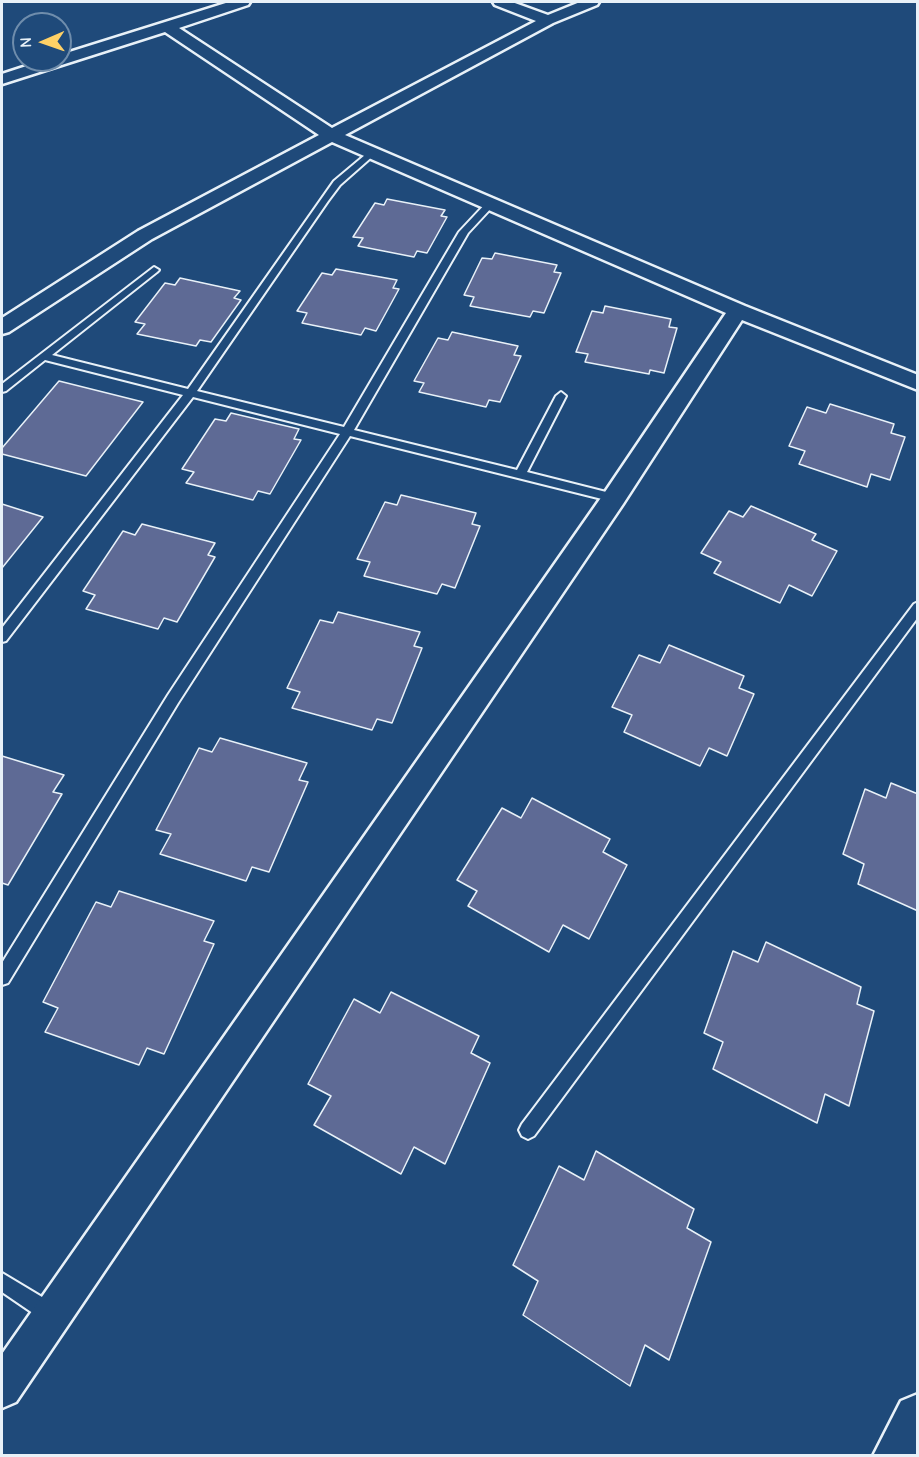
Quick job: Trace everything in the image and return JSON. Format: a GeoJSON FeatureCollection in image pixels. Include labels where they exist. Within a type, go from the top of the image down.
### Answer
{"type":"FeatureCollection","features":[{"type":"Feature","properties":{"kind":"street"},"geometry":{"type":"LineString","coordinates":[[2,79],[243,2]]}},
{"type":"Feature","properties":{"kind":"street"},"geometry":{"type":"LineString","coordinates":[[500,2],[548,21]]}},
{"type":"Feature","properties":{"kind":"street"},"geometry":{"type":"LineString","coordinates":[[2,327],[145,235],[548,21],[592,2]]}},
{"type":"Feature","properties":{"kind":"street"},"geometry":{"type":"LineString","coordinates":[[166,26],[330,135],[738,311],[918,382]]}},
{"type":"Feature","properties":{"kind":"street"},"geometry":{"type":"LineString","coordinates":[[2,1388],[614,498],[738,311]]}},
{"type":"Feature","properties":{"kind":"street"},"geometry":{"type":"LineString","coordinates":[[897,1455],[918,1418]]}},
{"type":"Feature","properties":{"kind":"lane"},"geometry":{"type":"LineString","coordinates":[[2,637],[190,393],[337,183],[371,153]]}},
{"type":"Feature","properties":{"kind":"lane"},"geometry":{"type":"LineString","coordinates":[[2,977],[167,709],[347,432],[464,232],[491,203]]}},
{"type":"Feature","properties":{"kind":"lane"},"geometry":{"type":"LineString","coordinates":[[2,389],[154,270]]}},
{"type":"Feature","properties":{"kind":"lane"},"geometry":{"type":"LineString","coordinates":[[42,356],[614,498]]}},
{"type":"Feature","properties":{"kind":"lane"},"geometry":{"type":"LineString","coordinates":[[520,475],[561,396]]}},
{"type":"Feature","properties":{"kind":"lane"},"geometry":{"type":"LineString","coordinates":[[528,1130],[918,607]]}},
{"type":"Feature","properties":{"kind":"lane"},"geometry":{"type":"LineString","coordinates":[[2,1281],[52,1314]]}},
{"type":"Feature","properties":{"kind":"building"},"geometry":{"type":"Polygon","coordinates":[[[387,199],[445,210],[441,216],[447,217],[427,253],[417,251],[414,257],[358,246],[363,238],[353,237],[375,203],[384,205],[387,199]]]}},
{"type":"Feature","properties":{"kind":"building"},"geometry":{"type":"Polygon","coordinates":[[[495,253],[557,265],[554,272],[561,273],[544,313],[533,311],[530,317],[470,306],[474,297],[464,295],[482,258],[492,259],[495,253]]]}},
{"type":"Feature","properties":{"kind":"building"},"geometry":{"type":"Polygon","coordinates":[[[336,269],[397,280],[393,288],[399,289],[376,331],[365,328],[361,335],[302,323],[307,313],[297,311],[322,273],[332,275],[336,269]]]}},
{"type":"Feature","properties":{"kind":"building"},"geometry":{"type":"Polygon","coordinates":[[[180,278],[240,291],[234,298],[241,300],[211,342],[200,340],[196,346],[137,334],[145,324],[135,322],[165,283],[175,285],[180,278]]]}},
{"type":"Feature","properties":{"kind":"building"},"geometry":{"type":"Polygon","coordinates":[[[605,306],[671,319],[669,327],[677,328],[664,373],[650,370],[649,374],[585,362],[588,354],[576,352],[592,311],[603,313],[605,306]]]}},
{"type":"Feature","properties":{"kind":"building"},"geometry":{"type":"Polygon","coordinates":[[[452,332],[518,346],[514,355],[521,356],[500,402],[489,400],[486,407],[419,392],[424,383],[414,381],[438,338],[448,340],[452,332]]]}},
{"type":"Feature","properties":{"kind":"building"},"geometry":{"type":"Polygon","coordinates":[[[59,381],[143,402],[86,476],[2,454],[2,448],[59,381]]]}},
{"type":"Feature","properties":{"kind":"building"},"geometry":{"type":"Polygon","coordinates":[[[830,404],[894,424],[891,433],[905,437],[890,480],[871,474],[867,487],[799,464],[805,451],[789,446],[807,407],[826,413],[830,404]]]}},
{"type":"Feature","properties":{"kind":"building"},"geometry":{"type":"Polygon","coordinates":[[[231,413],[299,429],[294,439],[301,440],[270,494],[258,491],[253,500],[186,483],[194,472],[182,469],[215,419],[226,421],[231,413]]]}},
{"type":"Feature","properties":{"kind":"building"},"geometry":{"type":"Polygon","coordinates":[[[401,495],[476,513],[472,524],[480,526],[455,588],[442,584],[437,594],[364,576],[370,562],[357,559],[385,502],[397,505],[401,495]]]}},
{"type":"Feature","properties":{"kind":"building"},"geometry":{"type":"Polygon","coordinates":[[[2,504],[43,517],[2,568],[2,504]]]}},
{"type":"Feature","properties":{"kind":"building"},"geometry":{"type":"Polygon","coordinates":[[[751,506],[816,534],[812,540],[837,551],[812,596],[789,585],[780,603],[714,573],[721,562],[701,553],[729,511],[743,517],[751,506]]]}},
{"type":"Feature","properties":{"kind":"building"},"geometry":{"type":"Polygon","coordinates":[[[142,524],[215,543],[208,555],[215,557],[177,622],[164,618],[158,629],[86,609],[95,595],[83,591],[123,531],[135,535],[142,524]]]}},
{"type":"Feature","properties":{"kind":"building"},"geometry":{"type":"Polygon","coordinates":[[[338,612],[420,632],[414,646],[422,648],[392,723],[377,719],[372,730],[292,708],[300,692],[287,688],[320,620],[333,623],[338,612]]]}},
{"type":"Feature","properties":{"kind":"building"},"geometry":{"type":"Polygon","coordinates":[[[669,645],[744,676],[739,688],[754,694],[727,756],[709,748],[700,766],[624,732],[632,715],[612,707],[639,655],[660,663],[669,645]]]}},
{"type":"Feature","properties":{"kind":"building"},"geometry":{"type":"Polygon","coordinates":[[[220,738],[307,763],[299,780],[308,782],[269,872],[252,867],[246,881],[160,854],[171,834],[156,830],[199,748],[212,752],[220,738]]]}},
{"type":"Feature","properties":{"kind":"building"},"geometry":{"type":"Polygon","coordinates":[[[2,756],[64,775],[53,792],[62,794],[8,885],[2,883],[2,756]]]}},
{"type":"Feature","properties":{"kind":"building"},"geometry":{"type":"Polygon","coordinates":[[[891,783],[918,794],[918,911],[858,884],[864,864],[843,854],[865,789],[886,798],[891,783]]]}},
{"type":"Feature","properties":{"kind":"building"},"geometry":{"type":"Polygon","coordinates":[[[532,798],[610,839],[603,852],[627,865],[589,939],[563,925],[549,952],[468,906],[477,891],[457,880],[502,808],[521,818],[532,798]]]}},
{"type":"Feature","properties":{"kind":"building"},"geometry":{"type":"Polygon","coordinates":[[[119,891],[214,921],[204,941],[214,944],[164,1054],[147,1048],[139,1065],[45,1032],[58,1008],[43,1002],[96,902],[111,907],[119,891]]]}},
{"type":"Feature","properties":{"kind":"building"},"geometry":{"type":"Polygon","coordinates":[[[766,942],[861,987],[857,1004],[874,1011],[849,1106],[825,1094],[817,1123],[713,1069],[723,1042],[704,1033],[733,951],[758,962],[766,942]]]}},
{"type":"Feature","properties":{"kind":"building"},"geometry":{"type":"Polygon","coordinates":[[[391,992],[479,1036],[471,1053],[490,1063],[445,1164],[414,1147],[401,1174],[314,1125],[331,1096],[308,1084],[354,999],[380,1013],[391,992]]]}},
{"type":"Feature","properties":{"kind":"building"},"geometry":{"type":"Polygon","coordinates":[[[596,1151],[694,1209],[687,1228],[711,1242],[669,1360],[645,1345],[630,1386],[523,1315],[538,1281],[513,1265],[559,1166],[584,1180],[596,1151]]]}}]}
